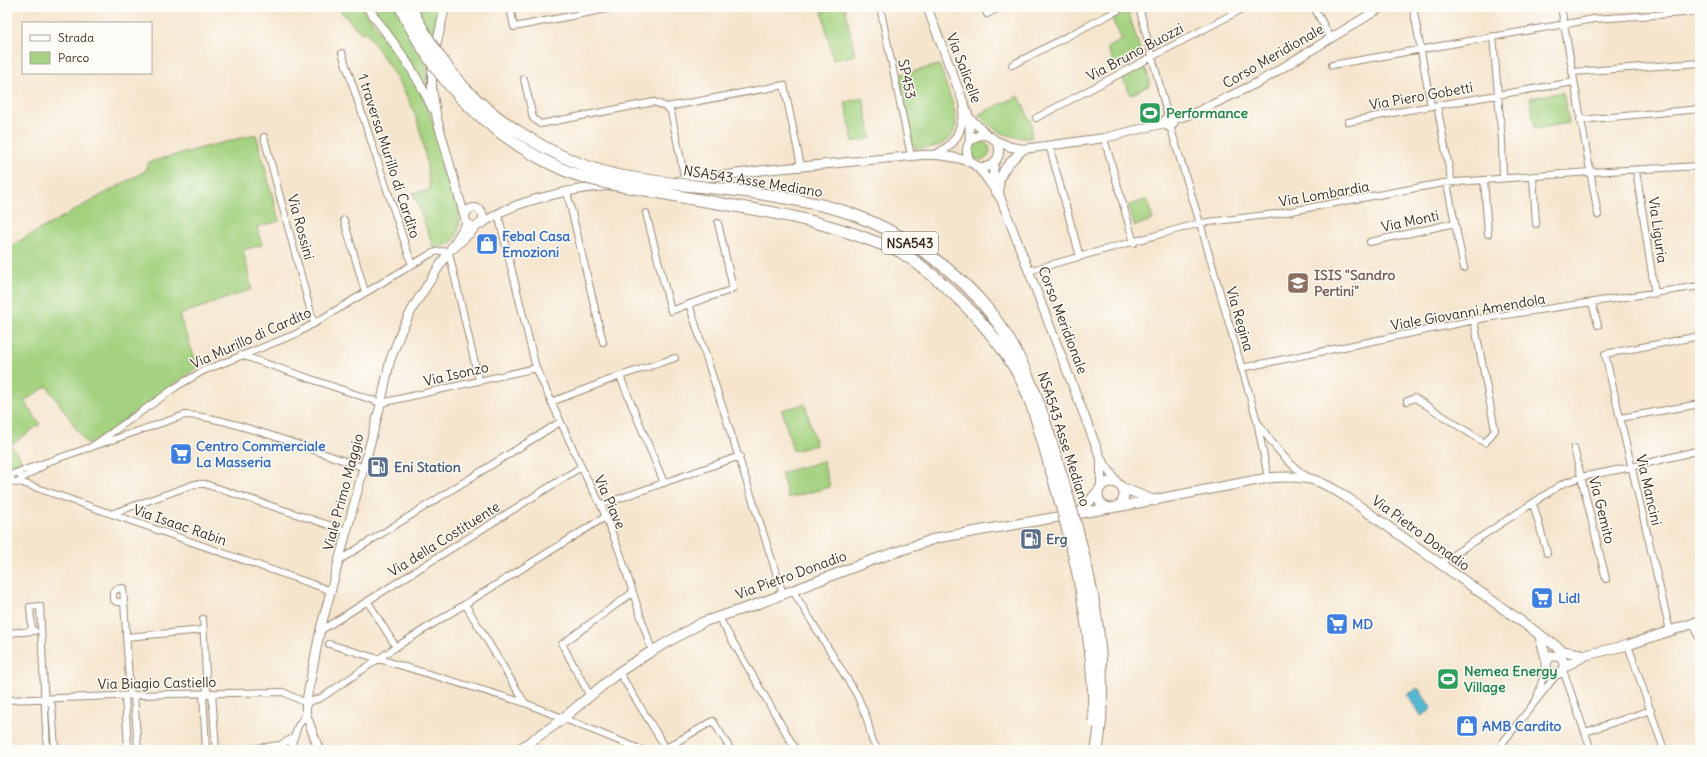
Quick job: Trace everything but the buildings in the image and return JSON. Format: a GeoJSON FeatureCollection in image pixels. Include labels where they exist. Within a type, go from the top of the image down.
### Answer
{"type":"FeatureCollection","features":[{"type":"Feature","properties":{"kind":"highway","name":"NSA543 Asse Mediano"},"geometry":{"type":"LineString","coordinates":[[401,7],[424,52],[468,105],[508,138],[536,155],[565,170],[598,181],[770,212],[841,228],[899,251],[947,288],[977,318],[1014,366],[1032,406],[1068,527],[1086,613],[1094,691],[1093,740],[1091,750]]}},
{"type":"Feature","properties":{"kind":"highway","name":"NSA543 Asse Mediano"},"geometry":{"type":"LineString","coordinates":[[411,7],[416,18],[451,72],[474,96],[512,127],[554,153],[614,174],[668,183],[769,195],[857,216],[901,238],[929,255],[972,292],[989,311],[1026,369],[1040,405],[1077,526],[1097,618],[1103,684],[1100,733],[1097,750]]}},
{"type":"Feature","properties":{"kind":"main road","name":"Via Pietro Donadio"},"geometry":{"type":"LineString","coordinates":[[518,750],[564,717],[619,672],[703,622],[718,616],[793,591],[867,562],[937,538],[1155,501],[1268,478],[1290,476],[1310,478],[1329,486],[1539,634],[1561,663],[1586,655],[1628,645],[1697,622]]}},
{"type":"Feature","properties":{"kind":"main road"},"geometry":{"type":"LineString","coordinates":[[1079,514],[1099,488],[1109,482],[1120,485],[1155,501]]}},
{"type":"Feature","properties":{"kind":"main road"},"geometry":{"type":"LineString","coordinates":[[1099,488],[1098,499],[1102,506],[1113,508],[1124,498],[1120,485]]}},
{"type":"Feature","properties":{"kind":"main road"},"geometry":{"type":"LineString","coordinates":[[1539,634],[1546,664],[1550,673],[1561,663],[1586,655]]}},
{"type":"Feature","properties":{"kind":"main road"},"geometry":{"type":"LineString","coordinates":[[1546,664],[1552,656],[1561,663]]}},
{"type":"Feature","properties":{"kind":"street"},"geometry":{"type":"LineString","coordinates":[[367,7],[393,42],[425,92],[437,120]]}},
{"type":"Feature","properties":{"kind":"street"},"geometry":{"type":"LineString","coordinates":[[445,7],[432,64],[432,89],[437,120],[452,175],[466,220],[471,226],[479,225],[498,214],[519,205],[567,192],[604,186],[684,180],[801,166],[937,154],[986,167],[994,163],[999,156],[1000,151],[996,141]]}},
{"type":"Feature","properties":{"kind":"street"},"geometry":{"type":"LineString","coordinates":[[510,7],[514,27],[617,7]]}},
{"type":"Feature","properties":{"kind":"street","name":"SP453"},"geometry":{"type":"LineString","coordinates":[[880,7],[911,156]]}},
{"type":"Feature","properties":{"kind":"street","name":"Via Salicelle"},"geometry":{"type":"LineString","coordinates":[[927,7],[970,117]]}},
{"type":"Feature","properties":{"kind":"street"},"geometry":{"type":"LineString","coordinates":[[987,14],[1000,7]]}},
{"type":"Feature","properties":{"kind":"street"},"geometry":{"type":"LineString","coordinates":[[1012,65],[1124,7]]}},
{"type":"Feature","properties":{"kind":"street"},"geometry":{"type":"LineString","coordinates":[[1139,7],[1169,121],[1200,223]]}},
{"type":"Feature","properties":{"kind":"street","name":"Via Bruno Buozzi"},"geometry":{"type":"LineString","coordinates":[[1036,118],[1246,7]]}},
{"type":"Feature","properties":{"kind":"street"},"geometry":{"type":"LineString","coordinates":[[1314,7],[1331,39]]}},
{"type":"Feature","properties":{"kind":"street","name":"Corso Meridionale"},"geometry":{"type":"LineString","coordinates":[[1024,149],[1104,138],[1169,121],[1199,111],[1259,82],[1382,7]]}},
{"type":"Feature","properties":{"kind":"street"},"geometry":{"type":"LineString","coordinates":[[1413,7],[1450,184]]}},
{"type":"Feature","properties":{"kind":"street"},"geometry":{"type":"LineString","coordinates":[[1561,7],[1598,215]]}},
{"type":"Feature","properties":{"kind":"street"},"geometry":{"type":"LineString","coordinates":[[1332,65],[1594,19],[1700,12]]}},
{"type":"Feature","properties":{"kind":"street"},"geometry":{"type":"LineString","coordinates":[[1493,36],[1503,178]]}},
{"type":"Feature","properties":{"kind":"street","name":"1 traversa Murillo di Cardito"},"geometry":{"type":"LineString","coordinates":[[342,53],[412,266]]}},
{"type":"Feature","properties":{"kind":"street"},"geometry":{"type":"LineString","coordinates":[[1572,72],[1700,63]]}},
{"type":"Feature","properties":{"kind":"street"},"geometry":{"type":"LineString","coordinates":[[524,79],[533,118],[540,124],[654,102],[667,108],[671,112],[684,180]]}},
{"type":"Feature","properties":{"kind":"street","name":"Via Piero Gobetti"},"geometry":{"type":"LineString","coordinates":[[1348,122],[1574,82]]}},
{"type":"Feature","properties":{"kind":"street"},"geometry":{"type":"LineString","coordinates":[[667,108],[784,85],[801,166]]}},
{"type":"Feature","properties":{"kind":"street"},"geometry":{"type":"LineString","coordinates":[[937,154],[945,150],[958,136],[962,127],[965,106]]}},
{"type":"Feature","properties":{"kind":"street"},"geometry":{"type":"LineString","coordinates":[[1580,120],[1700,109]]}},
{"type":"Feature","properties":{"kind":"street"},"geometry":{"type":"LineString","coordinates":[[970,117],[986,134],[996,141],[1011,147],[1024,149]]}},
{"type":"Feature","properties":{"kind":"street"},"geometry":{"type":"LineString","coordinates":[[970,117],[970,141],[967,154],[998,196]]}},
{"type":"Feature","properties":{"kind":"street"},"geometry":{"type":"LineString","coordinates":[[970,141],[977,135],[986,134]]}},
{"type":"Feature","properties":{"kind":"street","name":"Via Rossini"},"geometry":{"type":"LineString","coordinates":[[264,137],[314,324]]}},
{"type":"Feature","properties":{"kind":"street"},"geometry":{"type":"LineString","coordinates":[[1104,138],[1134,242]]}},
{"type":"Feature","properties":{"kind":"street"},"geometry":{"type":"LineString","coordinates":[[1049,145],[1080,257]]}},
{"type":"Feature","properties":{"kind":"street"},"geometry":{"type":"LineString","coordinates":[[998,196],[1000,194],[1001,175],[1007,164],[1024,149]]}},
{"type":"Feature","properties":{"kind":"street"},"geometry":{"type":"LineString","coordinates":[[994,163],[993,178],[998,196]]}},
{"type":"Feature","properties":{"kind":"street","name":"Via Lombardia"},"geometry":{"type":"LineString","coordinates":[[1028,271],[1200,223],[1275,214],[1450,184],[1484,180],[1700,166]]}},
{"type":"Feature","properties":{"kind":"street","name":"Via Liguria"},"geometry":{"type":"LineString","coordinates":[[1636,170],[1655,294]]}},
{"type":"Feature","properties":{"kind":"street"},"geometry":{"type":"LineString","coordinates":[[452,175],[460,192],[476,209],[484,214],[479,225]]}},
{"type":"Feature","properties":{"kind":"street"},"geometry":{"type":"LineString","coordinates":[[1533,177],[1536,224]]}},
{"type":"Feature","properties":{"kind":"street"},"geometry":{"type":"LineString","coordinates":[[1484,180],[1488,234]]}},
{"type":"Feature","properties":{"kind":"street","name":"Via Monti"},"geometry":{"type":"LineString","coordinates":[[1450,184],[1455,223],[1464,268]]}},
{"type":"Feature","properties":{"kind":"street"},"geometry":{"type":"LineString","coordinates":[[567,192],[603,342]]}},
{"type":"Feature","properties":{"kind":"street","name":"Corso Meridionale"},"geometry":{"type":"LineString","coordinates":[[998,196],[1102,459]]}},
{"type":"Feature","properties":{"kind":"street"},"geometry":{"type":"LineString","coordinates":[[466,220],[466,212],[476,209],[498,214]]}},
{"type":"Feature","properties":{"kind":"street"},"geometry":{"type":"LineString","coordinates":[[646,212],[671,311],[733,288],[718,223]]}},
{"type":"Feature","properties":{"kind":"street","name":"Via Piave"},"geometry":{"type":"LineString","coordinates":[[498,214],[536,368],[581,467],[601,505],[620,554],[652,651]]}},
{"type":"Feature","properties":{"kind":"street"},"geometry":{"type":"LineString","coordinates":[[344,220],[365,292]]}},
{"type":"Feature","properties":{"kind":"street","name":"Viale Primo Maggio"},"geometry":{"type":"LineString","coordinates":[[320,750],[306,714],[306,703],[320,631],[332,591],[338,561],[347,531],[362,467],[381,403],[390,362],[402,330],[414,306],[449,253],[466,220]]}},
{"type":"Feature","properties":{"kind":"street","name":"Via Regina"},"geometry":{"type":"LineString","coordinates":[[1200,223],[1257,422],[1268,478]]}},
{"type":"Feature","properties":{"kind":"street","name":"Via Monti"},"geometry":{"type":"LineString","coordinates":[[1370,242],[1455,223]]}},
{"type":"Feature","properties":{"kind":"street","name":"Viale Primo Maggio"},"geometry":{"type":"LineString","coordinates":[[449,253],[479,225]]}},
{"type":"Feature","properties":{"kind":"street","name":"Via Murillo di Cardito"},"geometry":{"type":"LineString","coordinates":[[90,448],[183,383],[203,371],[296,334],[365,292],[439,251],[444,250],[449,253]]}},
{"type":"Feature","properties":{"kind":"street"},"geometry":{"type":"LineString","coordinates":[[449,253],[479,381]]}},
{"type":"Feature","properties":{"kind":"street","name":"Viale Giovanni Amendola"},"geometry":{"type":"LineString","coordinates":[[1241,368],[1485,318],[1655,294],[1700,286]]}},
{"type":"Feature","properties":{"kind":"street"},"geometry":{"type":"LineString","coordinates":[[1592,303],[1598,326]]}},
{"type":"Feature","properties":{"kind":"street"},"geometry":{"type":"LineString","coordinates":[[689,304],[740,456],[783,594]]}},
{"type":"Feature","properties":{"kind":"street"},"geometry":{"type":"LineString","coordinates":[[1407,401],[1415,398],[1485,443],[1495,430],[1474,321]]}},
{"type":"Feature","properties":{"kind":"street","name":"Via Mancini"},"geometry":{"type":"LineString","coordinates":[[1670,631],[1605,354],[1700,336]]}},
{"type":"Feature","properties":{"kind":"street"},"geometry":{"type":"LineString","coordinates":[[241,355],[381,403]]}},
{"type":"Feature","properties":{"kind":"street"},"geometry":{"type":"LineString","coordinates":[[551,402],[620,376],[675,358]]}},
{"type":"Feature","properties":{"kind":"street","name":"Via Isonzo"},"geometry":{"type":"LineString","coordinates":[[381,403],[536,368]]}},
{"type":"Feature","properties":{"kind":"street"},"geometry":{"type":"LineString","coordinates":[[620,376],[664,483]]}},
{"type":"Feature","properties":{"kind":"street"},"geometry":{"type":"LineString","coordinates":[[1620,418],[1700,404]]}},
{"type":"Feature","properties":{"kind":"street"},"geometry":{"type":"LineString","coordinates":[[12,475],[30,467],[46,464],[174,418],[189,415],[235,424],[362,467]]}},
{"type":"Feature","properties":{"kind":"street"},"geometry":{"type":"LineString","coordinates":[[338,561],[560,422]]}},
{"type":"Feature","properties":{"kind":"street","name":"Via Regina"},"geometry":{"type":"LineString","coordinates":[[1257,422],[1287,460],[1299,472],[1310,478]]}},
{"type":"Feature","properties":{"kind":"street","name":"Via Gemito"},"geometry":{"type":"LineString","coordinates":[[1574,448],[1606,579]]}},
{"type":"Feature","properties":{"kind":"street"},"geometry":{"type":"LineString","coordinates":[[1439,564],[1562,484],[1581,477],[1632,467],[1700,450]]}},
{"type":"Feature","properties":{"kind":"street"},"geometry":{"type":"LineString","coordinates":[[601,505],[740,456]]}},
{"type":"Feature","properties":{"kind":"street"},"geometry":{"type":"LineString","coordinates":[[1102,459],[1120,485]]}},
{"type":"Feature","properties":{"kind":"street"},"geometry":{"type":"LineString","coordinates":[[1099,488],[1102,459]]}},
{"type":"Feature","properties":{"kind":"street"},"geometry":{"type":"LineString","coordinates":[[7,483],[18,481],[46,464]]}},
{"type":"Feature","properties":{"kind":"street","name":"Via della Costituente"},"geometry":{"type":"LineString","coordinates":[[320,631],[581,467]]}},
{"type":"Feature","properties":{"kind":"street"},"geometry":{"type":"LineString","coordinates":[[12,475],[20,475],[18,481]]}},
{"type":"Feature","properties":{"kind":"street","name":"Via Isaac Rabin"},"geometry":{"type":"LineString","coordinates":[[18,481],[332,591]]}},
{"type":"Feature","properties":{"kind":"street"},"geometry":{"type":"LineString","coordinates":[[111,514],[195,484],[204,484],[347,531]]}},
{"type":"Feature","properties":{"kind":"street"},"geometry":{"type":"LineString","coordinates":[[1533,503],[1547,553]]}},
{"type":"Feature","properties":{"kind":"street"},"geometry":{"type":"LineString","coordinates":[[306,703],[322,698],[396,647],[605,517]]}},
{"type":"Feature","properties":{"kind":"street"},"geometry":{"type":"LineString","coordinates":[[793,591],[857,695],[867,718],[872,740],[878,750]]}},
{"type":"Feature","properties":{"kind":"street"},"geometry":{"type":"LineString","coordinates":[[590,696],[562,644],[632,593]]}},
{"type":"Feature","properties":{"kind":"street"},"geometry":{"type":"LineString","coordinates":[[124,602],[130,695],[138,750]]}},
{"type":"Feature","properties":{"kind":"street"},"geometry":{"type":"LineString","coordinates":[[368,602],[396,647]]}},
{"type":"Feature","properties":{"kind":"street"},"geometry":{"type":"LineString","coordinates":[[465,604],[525,703]]}},
{"type":"Feature","properties":{"kind":"street"},"geometry":{"type":"LineString","coordinates":[[32,631],[30,607],[40,606],[40,631],[47,750]]}},
{"type":"Feature","properties":{"kind":"street"},"geometry":{"type":"LineString","coordinates":[[718,616],[796,750]]}},
{"type":"Feature","properties":{"kind":"street"},"geometry":{"type":"LineString","coordinates":[[202,619],[207,694],[206,750]]}},
{"type":"Feature","properties":{"kind":"street"},"geometry":{"type":"LineString","coordinates":[[1697,622],[1700,642]]}},
{"type":"Feature","properties":{"kind":"street"},"geometry":{"type":"LineString","coordinates":[[126,637],[203,630]]}},
{"type":"Feature","properties":{"kind":"street"},"geometry":{"type":"LineString","coordinates":[[7,633],[40,631]]}},
{"type":"Feature","properties":{"kind":"street"},"geometry":{"type":"LineString","coordinates":[[329,644],[525,703],[564,717],[642,750]]}},
{"type":"Feature","properties":{"kind":"street"},"geometry":{"type":"LineString","coordinates":[[1628,645],[1664,750]]}},
{"type":"Feature","properties":{"kind":"street"},"geometry":{"type":"LineString","coordinates":[[1497,750],[1536,702],[1561,663]]}},
{"type":"Feature","properties":{"kind":"street"},"geometry":{"type":"LineString","coordinates":[[1561,663],[1591,750]]}},
{"type":"Feature","properties":{"kind":"street"},"geometry":{"type":"LineString","coordinates":[[1536,702],[1546,664]]}},
{"type":"Feature","properties":{"kind":"street"},"geometry":{"type":"LineString","coordinates":[[619,672],[666,749],[713,721],[731,750]]}},
{"type":"Feature","properties":{"kind":"street","name":"Via Biagio Castiello"},"geometry":{"type":"LineString","coordinates":[[7,700],[130,695],[283,692],[306,703]]}},
{"type":"Feature","properties":{"kind":"street"},"geometry":{"type":"LineString","coordinates":[[207,694],[216,750]]}},
{"type":"Feature","properties":{"kind":"street"},"geometry":{"type":"LineString","coordinates":[[128,750],[130,695]]}},
{"type":"Feature","properties":{"kind":"street"},"geometry":{"type":"LineString","coordinates":[[45,698],[50,701],[52,706],[55,750]]}},
{"type":"Feature","properties":{"kind":"street"},"geometry":{"type":"LineString","coordinates":[[1585,732],[1651,710]]}},
{"type":"Feature","properties":{"kind":"street"},"geometry":{"type":"LineString","coordinates":[[290,750],[298,726],[306,714]]}},
{"type":"Feature","properties":{"kind":"street"},"geometry":{"type":"LineString","coordinates":[[244,750],[280,745],[293,738]]}},
{"type":"Feature","properties":{"kind":"green space"},"geometry":{"type":"Polygon","coordinates":[[[341,7],[362,7],[412,75],[429,111],[459,209],[457,235],[452,242],[448,244],[434,249],[413,192],[430,191],[422,141],[416,116],[411,104],[396,77],[366,31],[361,33],[341,12],[341,7]]]}},
{"type":"Feature","properties":{"kind":"green space"},"geometry":{"type":"Polygon","coordinates":[[[371,7],[441,7],[427,67],[426,87],[371,7]]]}},
{"type":"Feature","properties":{"kind":"green space"},"geometry":{"type":"Polygon","coordinates":[[[845,7],[855,55],[833,60],[822,11],[845,7]]]}},
{"type":"Feature","properties":{"kind":"green space"},"geometry":{"type":"Polygon","coordinates":[[[1128,11],[1141,53],[1116,67],[1107,48],[1122,40],[1112,19],[1128,11]]]}},
{"type":"Feature","properties":{"kind":"green space"},"geometry":{"type":"Polygon","coordinates":[[[939,65],[944,76],[956,117],[954,131],[951,137],[937,146],[915,149],[912,142],[899,75],[939,65]]]}},
{"type":"Feature","properties":{"kind":"green space"},"geometry":{"type":"Polygon","coordinates":[[[1143,66],[1147,71],[1150,85],[1130,95],[1122,77],[1143,66]]]}},
{"type":"Feature","properties":{"kind":"green space"},"geometry":{"type":"Polygon","coordinates":[[[1563,92],[1569,123],[1535,129],[1530,98],[1563,92]]]}},
{"type":"Feature","properties":{"kind":"green space"},"geometry":{"type":"Polygon","coordinates":[[[1019,96],[1032,125],[1031,138],[1015,137],[1002,133],[996,130],[979,114],[1019,96]]]}},
{"type":"Feature","properties":{"kind":"green space"},"geometry":{"type":"Polygon","coordinates":[[[863,98],[871,138],[853,142],[845,102],[863,98]]]}},
{"type":"Feature","properties":{"kind":"green space"},"geometry":{"type":"Polygon","coordinates":[[[256,134],[279,221],[257,227],[262,245],[243,250],[252,289],[179,315],[198,367],[96,441],[87,444],[47,386],[24,401],[40,424],[11,445],[26,466],[7,476],[7,248],[145,171],[149,162],[256,134]]]}},
{"type":"Feature","properties":{"kind":"green space"},"geometry":{"type":"Polygon","coordinates":[[[981,142],[987,145],[990,151],[987,157],[981,160],[975,157],[972,151],[975,145],[981,142]]]}},
{"type":"Feature","properties":{"kind":"green space"},"geometry":{"type":"Polygon","coordinates":[[[1147,200],[1153,220],[1134,226],[1128,205],[1147,200]]]}},
{"type":"Feature","properties":{"kind":"green space"},"geometry":{"type":"Polygon","coordinates":[[[805,404],[816,445],[793,451],[782,410],[805,404]]]}},
{"type":"Feature","properties":{"kind":"green space"},"geometry":{"type":"Polygon","coordinates":[[[823,461],[830,487],[788,498],[781,473],[823,461]]]}},
{"type":"Feature","properties":{"kind":"water"},"geometry":{"type":"Polygon","coordinates":[[[1418,688],[1432,709],[1421,716],[1407,695],[1418,688]]]}},
{"type":"Feature","properties":{"kind":"place","name":"Performance"},"geometry":{"type":"Point","coordinates":[1150,113]}},
{"type":"Feature","properties":{"kind":"place","name":"Febal Casa Emozioni"},"geometry":{"type":"Point","coordinates":[487,244]}},
{"type":"Feature","properties":{"kind":"place","name":"ISIS \"Sandro Pertini\""},"geometry":{"type":"Point","coordinates":[1298,283]}},
{"type":"Feature","properties":{"kind":"place","name":"Centro Commerciale La Masseria"},"geometry":{"type":"Point","coordinates":[181,454]}},
{"type":"Feature","properties":{"kind":"place","name":"Eni Station"},"geometry":{"type":"Point","coordinates":[378,467]}},
{"type":"Feature","properties":{"kind":"place","name":"Erg"},"geometry":{"type":"Point","coordinates":[1031,539]}},
{"type":"Feature","properties":{"kind":"place","name":"Lidl"},"geometry":{"type":"Point","coordinates":[1542,598]}},
{"type":"Feature","properties":{"kind":"place","name":"MD"},"geometry":{"type":"Point","coordinates":[1337,624]}},
{"type":"Feature","properties":{"kind":"place","name":"Nemea Energy Village"},"geometry":{"type":"Point","coordinates":[1448,679]}},
{"type":"Feature","properties":{"kind":"place","name":"AMB Cardito"},"geometry":{"type":"Point","coordinates":[1467,726]}}]}
